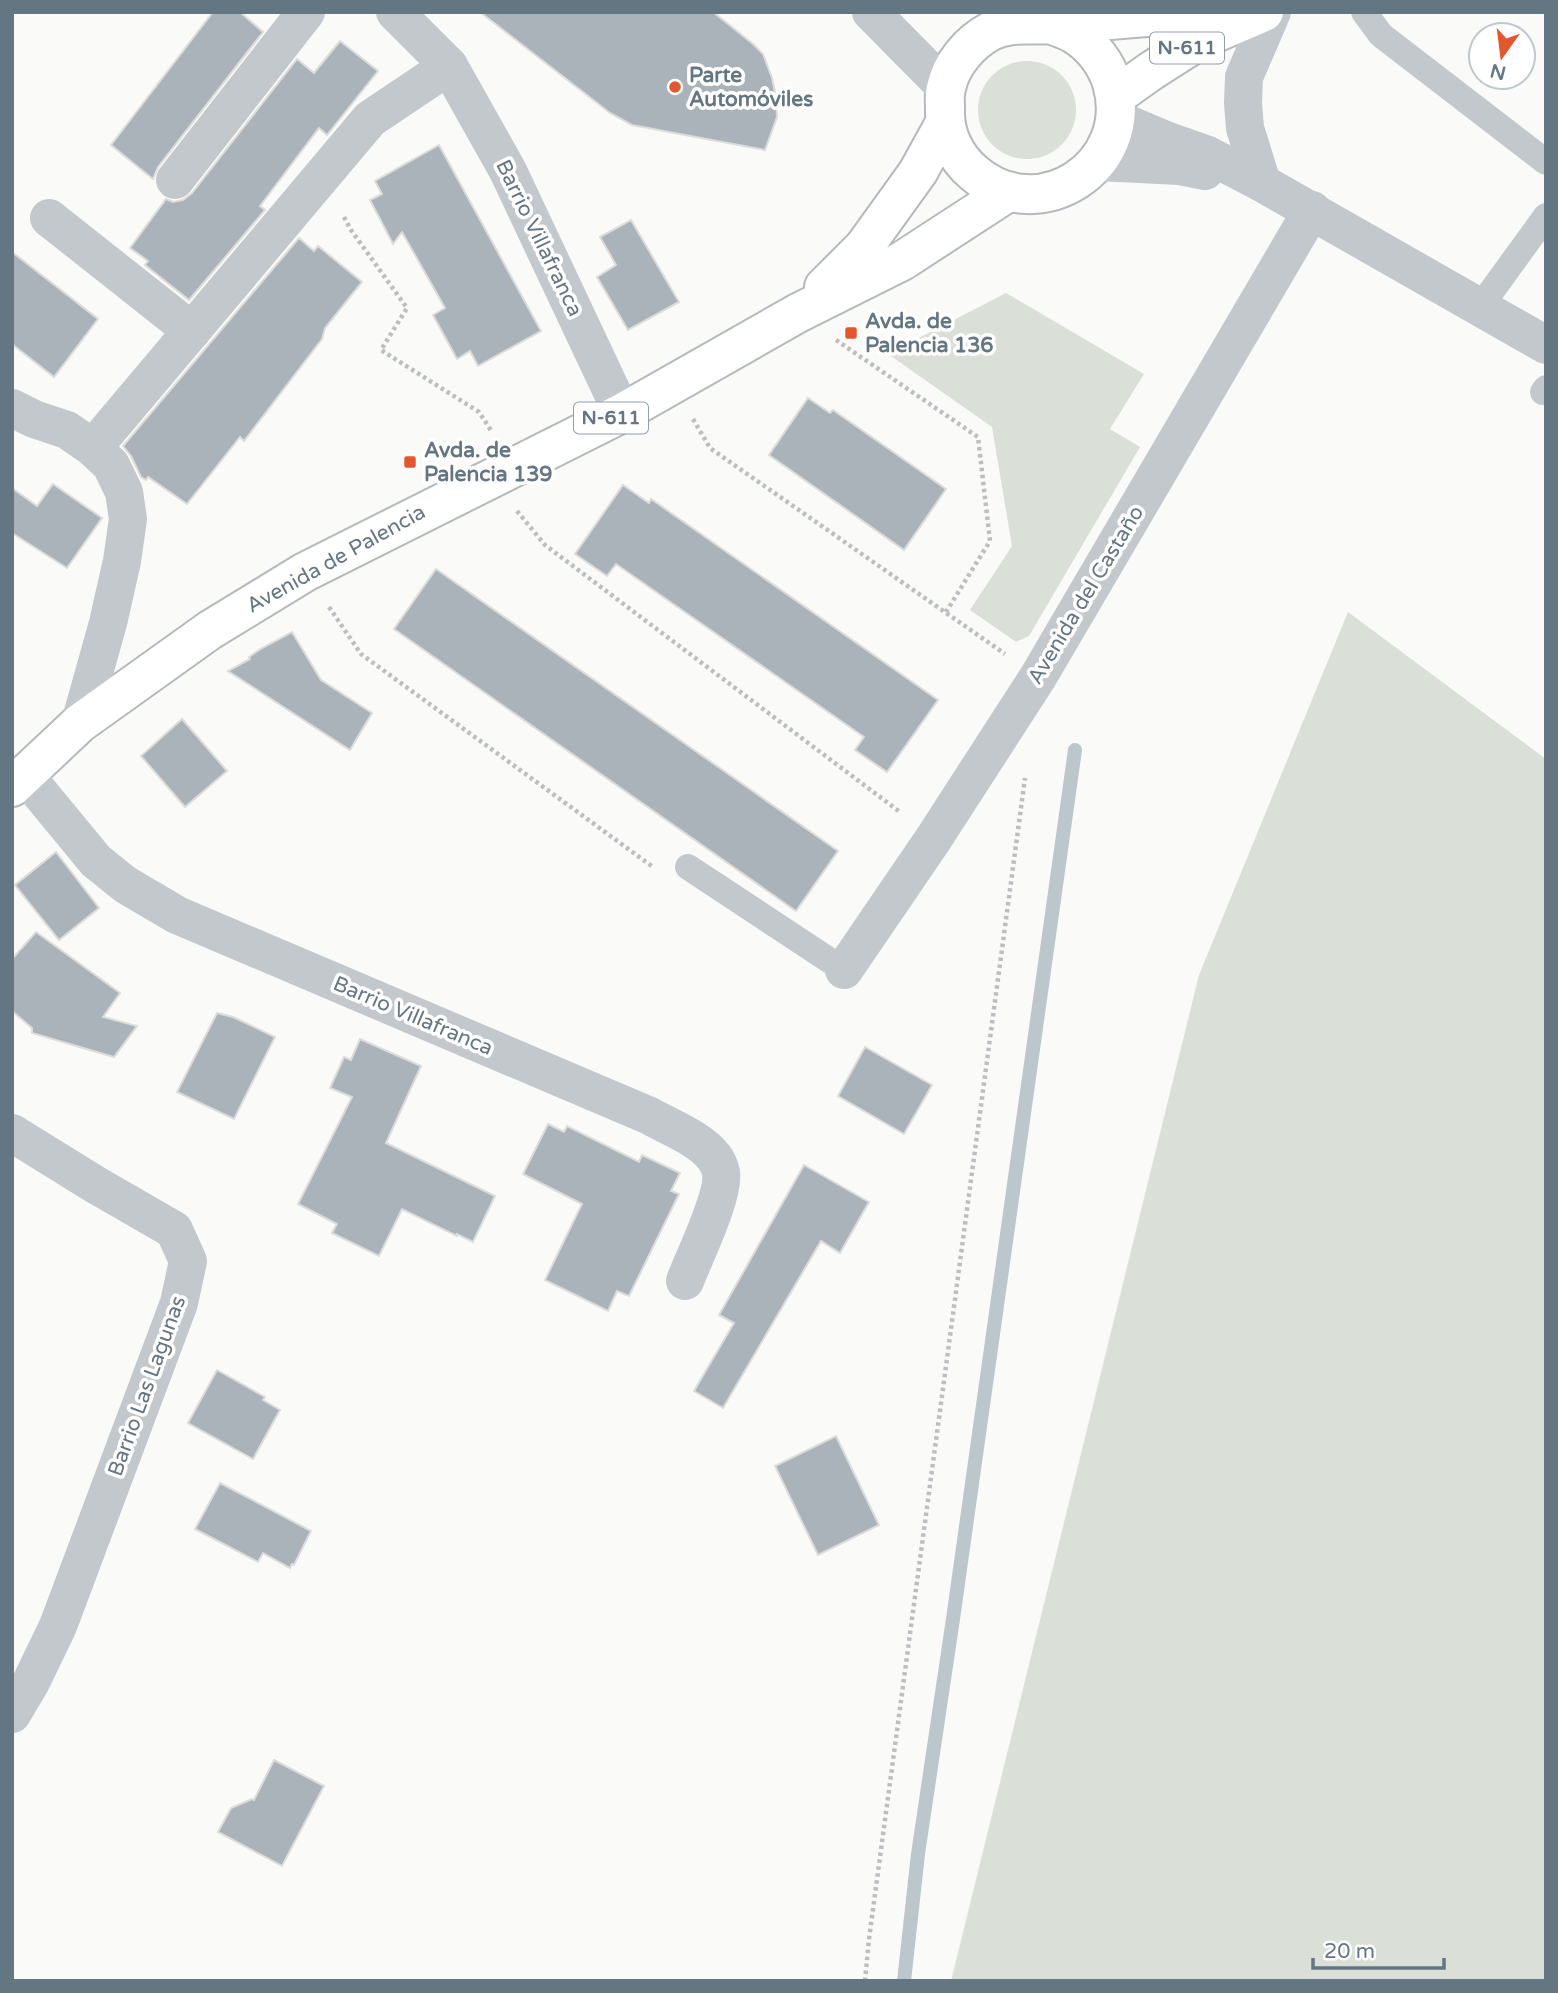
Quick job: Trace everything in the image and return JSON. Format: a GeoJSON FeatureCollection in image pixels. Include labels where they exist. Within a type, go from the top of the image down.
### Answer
{"type":"FeatureCollection","features":[{"type":"Feature","properties":{"kind":"highway","name":"N-611"},"geometry":{"type":"LineString","coordinates":[[798,313],[864,247],[918,172],[945,105],[955,65],[970,46],[989,32],[1017,20],[1211,12]]}},
{"type":"Feature","properties":{"kind":"highway","name":"N-611"},"geometry":{"type":"LineString","coordinates":[[1116,107],[1150,71],[1201,39],[1264,12]]}},
{"type":"Feature","properties":{"kind":"highway"},"geometry":{"type":"LineString","coordinates":[[945,105],[952,146],[966,167],[985,183],[1008,192],[1033,194],[1057,191],[1080,179],[1098,162],[1111,141],[1116,107],[1108,71],[1094,50],[1074,33],[1017,20]]}},
{"type":"Feature","properties":{"kind":"highway","name":"N-611"},"geometry":{"type":"LineString","coordinates":[[798,313],[902,261],[1008,192]]}},
{"type":"Feature","properties":{"kind":"highway","name":"Avenida de Palencia"},"geometry":{"type":"LineString","coordinates":[[18,781],[80,723],[210,630],[304,572],[622,413],[798,313]]}},
{"type":"Feature","properties":{"kind":"street"},"geometry":{"type":"LineString","coordinates":[[175,180],[306,12]]}},
{"type":"Feature","properties":{"kind":"street","name":"Barrio Villafranca"},"geometry":{"type":"LineString","coordinates":[[395,12],[449,66],[508,171],[622,413]]}},
{"type":"Feature","properties":{"kind":"street"},"geometry":{"type":"LineString","coordinates":[[871,12],[945,105]]}},
{"type":"Feature","properties":{"kind":"street"},"geometry":{"type":"LineString","coordinates":[[1262,183],[1245,128],[1242,103],[1244,77],[1272,12]]}},
{"type":"Feature","properties":{"kind":"street"},"geometry":{"type":"LineString","coordinates":[[93,448],[370,119],[449,66]]}},
{"type":"Feature","properties":{"kind":"street"},"geometry":{"type":"LineString","coordinates":[[1116,107],[1168,141],[1208,155],[1312,210],[1546,345]]}},
{"type":"Feature","properties":{"kind":"street"},"geometry":{"type":"LineString","coordinates":[[1098,162],[1180,166],[1262,183]]}},
{"type":"Feature","properties":{"kind":"street","name":"Avenida del Castaño"},"geometry":{"type":"LineString","coordinates":[[844,970],[934,838],[1038,677],[1312,210]]}},
{"type":"Feature","properties":{"kind":"street"},"geometry":{"type":"LineString","coordinates":[[49,218],[192,331]]}},
{"type":"Feature","properties":{"kind":"street"},"geometry":{"type":"LineString","coordinates":[[12,408],[67,430],[93,448],[111,465],[124,492],[128,519],[122,561],[80,723]]}},
{"type":"Feature","properties":{"kind":"street","name":"Barrio Villafranca"},"geometry":{"type":"LineString","coordinates":[[18,781],[96,861],[126,885],[177,915],[650,1116],[701,1145],[716,1159],[721,1173],[720,1182],[714,1207],[685,1281]]}},
{"type":"Feature","properties":{"kind":"street","name":"Barrio Las Lagunas"},"geometry":{"type":"LineString","coordinates":[[12,1133],[174,1230],[188,1261],[179,1303],[58,1626],[12,1714]]}},
{"type":"Feature","properties":{"kind":"lane"},"geometry":{"type":"LineString","coordinates":[[1364,12],[1381,35],[1546,162]]}},
{"type":"Feature","properties":{"kind":"lane"},"geometry":{"type":"LineString","coordinates":[[1480,307],[1546,216]]}},
{"type":"Feature","properties":{"kind":"lane"},"geometry":{"type":"LineString","coordinates":[[688,867],[844,970]]}},
{"type":"Feature","properties":{"kind":"path"},"geometry":{"type":"LineString","coordinates":[[322,176],[351,230],[407,309],[382,350],[480,412],[501,472],[545,545],[934,838]]}},
{"type":"Feature","properties":{"kind":"path"},"geometry":{"type":"LineString","coordinates":[[798,313],[978,437],[990,541],[946,612]]}},
{"type":"Feature","properties":{"kind":"path"},"geometry":{"type":"LineString","coordinates":[[672,384],[710,447],[1038,677]]}},
{"type":"Feature","properties":{"kind":"path"},"geometry":{"type":"LineString","coordinates":[[304,572],[361,654],[659,871]]}},
{"type":"Feature","properties":{"kind":"path"},"geometry":{"type":"LineString","coordinates":[[865,1981],[1026,773]]}},
{"type":"Feature","properties":{"kind":"shaded area"},"geometry":{"type":"Polygon","coordinates":[[[1027,61],[1046,65],[1062,75],[1072,91],[1076,110],[1072,129],[1062,145],[1046,155],[1027,159],[1008,155],[992,145],[982,129],[978,110],[982,91],[992,75],[1008,65],[1027,61]]]}},
{"type":"Feature","properties":{"kind":"shaded area"},"geometry":{"type":"Polygon","coordinates":[[[1006,293],[1144,374],[1110,429],[1140,447],[1029,636],[1016,642],[970,610],[1012,546],[992,427],[888,354],[1006,293]]]}},
{"type":"Feature","properties":{"kind":"shaded area"},"geometry":{"type":"Polygon","coordinates":[[[1348,612],[1546,759],[1546,1981],[951,1981],[1199,975],[1348,612]]]}},
{"type":"Feature","properties":{"kind":"building"},"geometry":{"type":"Polygon","coordinates":[[[213,12],[240,12],[263,32],[158,167],[153,179],[111,145],[213,12]]]}},
{"type":"Feature","properties":{"kind":"building","name":"Parte Automóviles"},"geometry":{"type":"Polygon","coordinates":[[[480,12],[713,12],[763,54],[772,78],[777,117],[765,150],[632,125],[610,113],[480,12]]]}},
{"type":"Feature","properties":{"kind":"building"},"geometry":{"type":"Polygon","coordinates":[[[340,41],[378,71],[327,135],[319,128],[260,206],[265,210],[189,300],[145,265],[148,261],[130,248],[166,199],[173,202],[183,200],[192,193],[297,59],[314,73],[340,41]]]}},
{"type":"Feature","properties":{"kind":"building"},"geometry":{"type":"Polygon","coordinates":[[[439,145],[541,331],[478,366],[470,351],[457,359],[433,315],[445,308],[402,232],[393,244],[370,200],[382,194],[375,181],[439,145]]]}},
{"type":"Feature","properties":{"kind":"building"},"geometry":{"type":"Polygon","coordinates":[[[631,220],[679,302],[628,330],[597,277],[616,265],[600,237],[631,220]]]}},
{"type":"Feature","properties":{"kind":"building"},"geometry":{"type":"Polygon","coordinates":[[[299,238],[314,251],[318,246],[362,282],[325,328],[322,339],[244,441],[240,437],[187,504],[148,477],[146,480],[141,477],[123,446],[299,238]]]}},
{"type":"Feature","properties":{"kind":"building"},"geometry":{"type":"Polygon","coordinates":[[[12,252],[98,319],[54,377],[12,344],[12,252]]]}},
{"type":"Feature","properties":{"kind":"building"},"geometry":{"type":"Polygon","coordinates":[[[808,398],[830,413],[833,410],[946,489],[904,550],[769,455],[808,398]]]}},
{"type":"Feature","properties":{"kind":"building"},"geometry":{"type":"Polygon","coordinates":[[[53,484],[102,518],[67,568],[12,533],[12,488],[37,506],[53,484]]]}},
{"type":"Feature","properties":{"kind":"building"},"geometry":{"type":"Polygon","coordinates":[[[623,485],[649,503],[651,499],[938,700],[887,772],[855,750],[864,737],[616,564],[607,576],[575,554],[623,485]]]}},
{"type":"Feature","properties":{"kind":"building"},"geometry":{"type":"Polygon","coordinates":[[[436,569],[838,851],[796,911],[394,629],[436,569]]]}},
{"type":"Feature","properties":{"kind":"building"},"geometry":{"type":"Polygon","coordinates":[[[292,632],[321,680],[372,713],[350,750],[228,671],[292,632]]]}},
{"type":"Feature","properties":{"kind":"building"},"geometry":{"type":"Polygon","coordinates":[[[182,719],[227,771],[185,807],[141,756],[182,719]]]}},
{"type":"Feature","properties":{"kind":"building"},"geometry":{"type":"Polygon","coordinates":[[[56,852],[99,908],[59,940],[15,885],[56,852]]]}},
{"type":"Feature","properties":{"kind":"building"},"geometry":{"type":"Polygon","coordinates":[[[36,932],[120,993],[103,1017],[137,1026],[114,1057],[32,1033],[32,1028],[12,1011],[12,959],[36,932]]]}},
{"type":"Feature","properties":{"kind":"building"},"geometry":{"type":"Polygon","coordinates":[[[217,1013],[233,1017],[275,1037],[234,1119],[177,1092],[217,1013]]]}},
{"type":"Feature","properties":{"kind":"building"},"geometry":{"type":"Polygon","coordinates":[[[360,1039],[421,1066],[386,1143],[495,1196],[473,1242],[402,1209],[379,1256],[332,1233],[337,1224],[298,1204],[352,1097],[330,1088],[344,1057],[351,1060],[360,1039]]]}},
{"type":"Feature","properties":{"kind":"building"},"geometry":{"type":"Polygon","coordinates":[[[865,1047],[932,1085],[904,1134],[838,1096],[865,1047]]]}},
{"type":"Feature","properties":{"kind":"building"},"geometry":{"type":"Polygon","coordinates":[[[548,1124],[564,1132],[567,1126],[639,1162],[642,1155],[680,1173],[671,1191],[679,1194],[629,1296],[617,1291],[608,1311],[545,1280],[582,1204],[523,1174],[548,1124]]]}},
{"type":"Feature","properties":{"kind":"building"},"geometry":{"type":"Polygon","coordinates":[[[804,1165],[869,1202],[840,1253],[821,1241],[723,1408],[694,1391],[734,1323],[719,1315],[804,1165]]]}},
{"type":"Feature","properties":{"kind":"building"},"geometry":{"type":"Polygon","coordinates":[[[217,1370],[265,1397],[263,1400],[280,1410],[253,1459],[188,1423],[217,1370]]]}},
{"type":"Feature","properties":{"kind":"building"},"geometry":{"type":"Polygon","coordinates":[[[836,1436],[879,1525],[818,1555],[775,1466],[836,1436]]]}},
{"type":"Feature","properties":{"kind":"building"},"geometry":{"type":"Polygon","coordinates":[[[220,1483],[311,1531],[294,1565],[290,1568],[263,1553],[258,1562],[195,1529],[220,1483]]]}},
{"type":"Feature","properties":{"kind":"building"},"geometry":{"type":"Polygon","coordinates":[[[274,1760],[324,1786],[282,1866],[218,1832],[231,1808],[254,1800],[274,1760]]]}},
{"type":"Feature","properties":{"kind":"waterway"},"geometry":{"type":"LineString","coordinates":[[904,1981],[918,1854],[1075,750]]}},
{"type":"Feature","properties":{"kind":"place","name":"Parte Automóviles"},"geometry":{"type":"Point","coordinates":[675,87]}},
{"type":"Feature","properties":{"kind":"place","name":"Avda. de Palencia 136"},"geometry":{"type":"Point","coordinates":[851,333]}},
{"type":"Feature","properties":{"kind":"place","name":"Avda. de Palencia 139"},"geometry":{"type":"Point","coordinates":[410,462]}}]}
